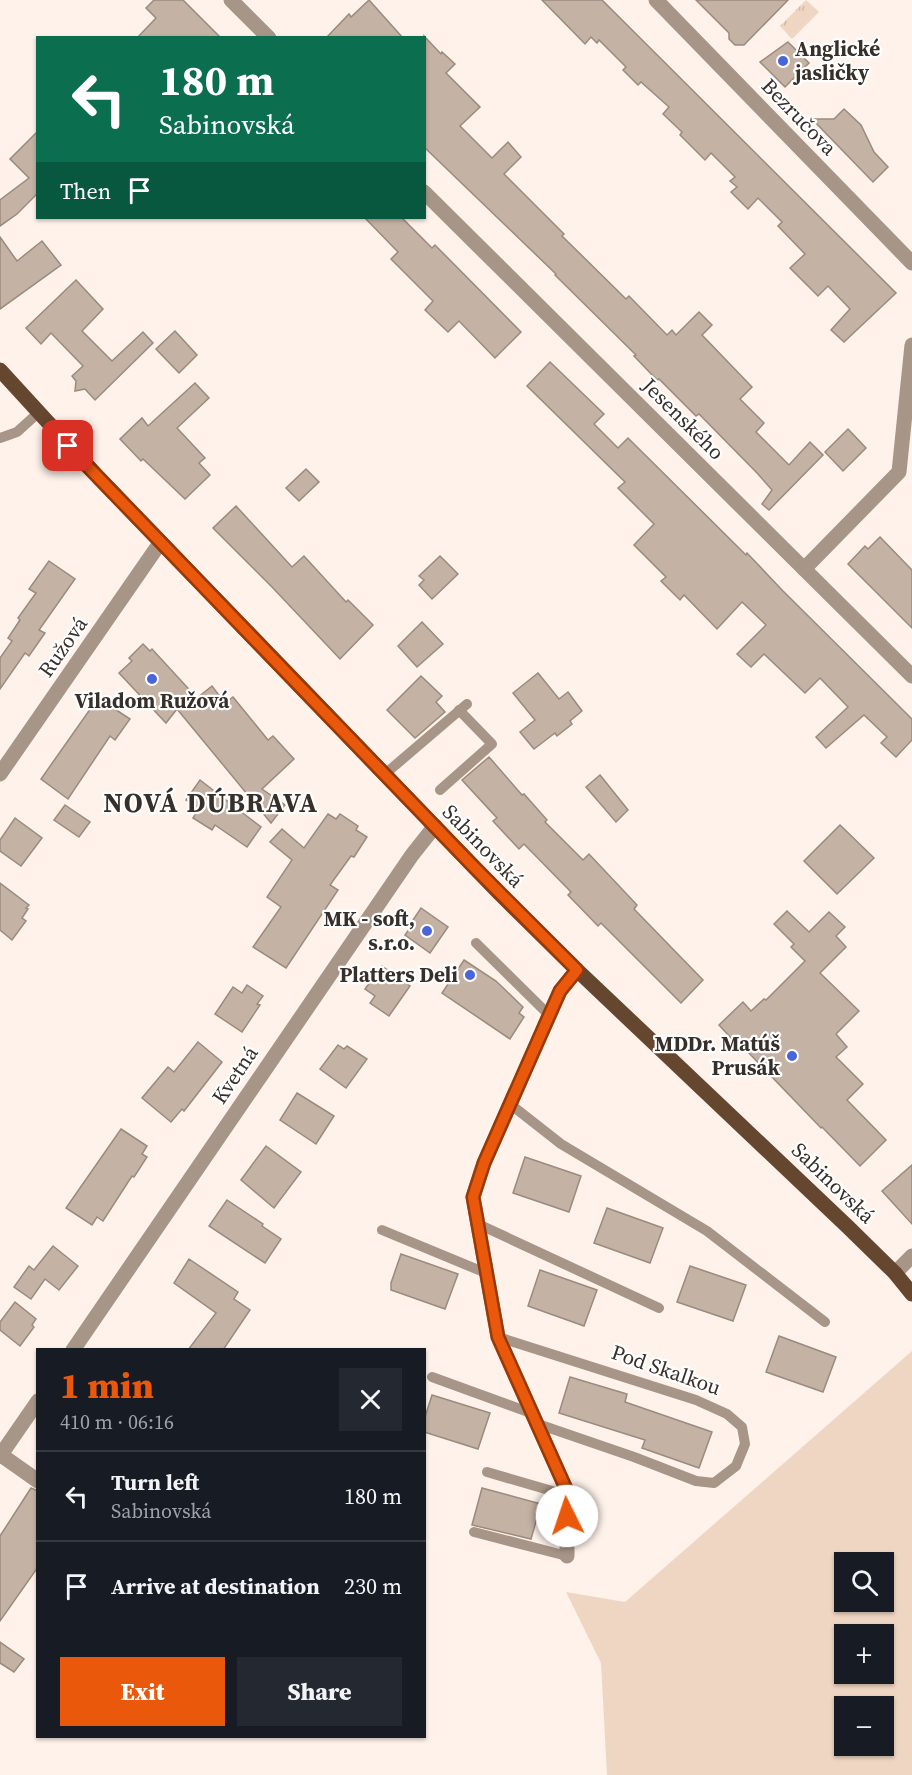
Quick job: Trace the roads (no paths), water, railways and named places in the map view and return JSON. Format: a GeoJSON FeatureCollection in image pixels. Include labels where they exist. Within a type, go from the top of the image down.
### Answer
{"type":"FeatureCollection","features":[{"type":"Feature","properties":{"kind":"main road","name":"Sabinovská"},"geometry":{"type":"LineString","coordinates":[[0,370],[160,543],[577,970],[738,1120],[895,1273],[912,1294]]}},
{"type":"Feature","properties":{"kind":"street"},"geometry":{"type":"LineString","coordinates":[[231,0],[267,36]]}},
{"type":"Feature","properties":{"kind":"street","name":"Bezručova"},"geometry":{"type":"LineString","coordinates":[[656,0],[912,263]]}},
{"type":"Feature","properties":{"kind":"street","name":"Jesenského"},"geometry":{"type":"LineString","coordinates":[[426,194],[912,676]]}},
{"type":"Feature","properties":{"kind":"street"},"geometry":{"type":"LineString","coordinates":[[804,569],[899,472],[912,345]]}},
{"type":"Feature","properties":{"kind":"street","name":"Ružová"},"geometry":{"type":"LineString","coordinates":[[0,774],[160,543]]}},
{"type":"Feature","properties":{"kind":"street","name":"Kvetná"},"geometry":{"type":"LineString","coordinates":[[74,1348],[412,855],[435,826]]}},
{"type":"Feature","properties":{"kind":"street"},"geometry":{"type":"LineString","coordinates":[[567,1556],[567,1491],[498,1337],[473,1197],[484,1163],[549,1015],[560,991],[577,970]]}},
{"type":"Feature","properties":{"kind":"street"},"geometry":{"type":"LineString","coordinates":[[895,1273],[912,1256]]}},
{"type":"Feature","properties":{"kind":"street"},"geometry":{"type":"LineString","coordinates":[[36,1404],[0,1456],[36,1480]]}},
{"type":"Feature","properties":{"kind":"lane"},"geometry":{"type":"LineString","coordinates":[[0,438],[17,432],[38,413]]}},
{"type":"Feature","properties":{"kind":"lane"},"geometry":{"type":"LineString","coordinates":[[386,774],[463,707],[492,744],[440,790]]}},
{"type":"Feature","properties":{"kind":"lane"},"geometry":{"type":"LineString","coordinates":[[477,942],[549,1015]]}},
{"type":"Feature","properties":{"kind":"lane"},"geometry":{"type":"LineString","coordinates":[[510,1104],[561,1144],[707,1231],[825,1322]]}},
{"type":"Feature","properties":{"kind":"lane"},"geometry":{"type":"LineString","coordinates":[[478,1224],[659,1308]]}},
{"type":"Feature","properties":{"kind":"lane"},"geometry":{"type":"LineString","coordinates":[[382,1230],[486,1273]]}},
{"type":"Feature","properties":{"kind":"lane","name":"Pod Skalkou"},"geometry":{"type":"LineString","coordinates":[[432,1377],[696,1481],[714,1483],[736,1466],[745,1444],[742,1427],[728,1414],[696,1400],[498,1337]]}},
{"type":"Feature","properties":{"kind":"lane"},"geometry":{"type":"LineString","coordinates":[[487,1472],[566,1495]]}},
{"type":"Feature","properties":{"kind":"lane"},"geometry":{"type":"LineString","coordinates":[[474,1532],[567,1556]]}},
{"type":"Feature","properties":{"kind":"place","name":"Anglické jasličky"},"geometry":{"type":"Point","coordinates":[783,61]}},
{"type":"Feature","properties":{"kind":"place","name":"Viladom Ružová"},"geometry":{"type":"Point","coordinates":[152,679]}},
{"type":"Feature","properties":{"kind":"place","name":"MK - soft, s.r.o."},"geometry":{"type":"Point","coordinates":[427,931]}},
{"type":"Feature","properties":{"kind":"place","name":"Platters Deli"},"geometry":{"type":"Point","coordinates":[470,975]}},
{"type":"Feature","properties":{"kind":"place","name":"MDDr. Matúš Prusák"},"geometry":{"type":"Point","coordinates":[792,1056]}},
{"type":"Feature","properties":{"kind":"district","name":"NOVÁ DÚBRAVA"},"geometry":{"type":"Point","coordinates":[211,803]}}]}
